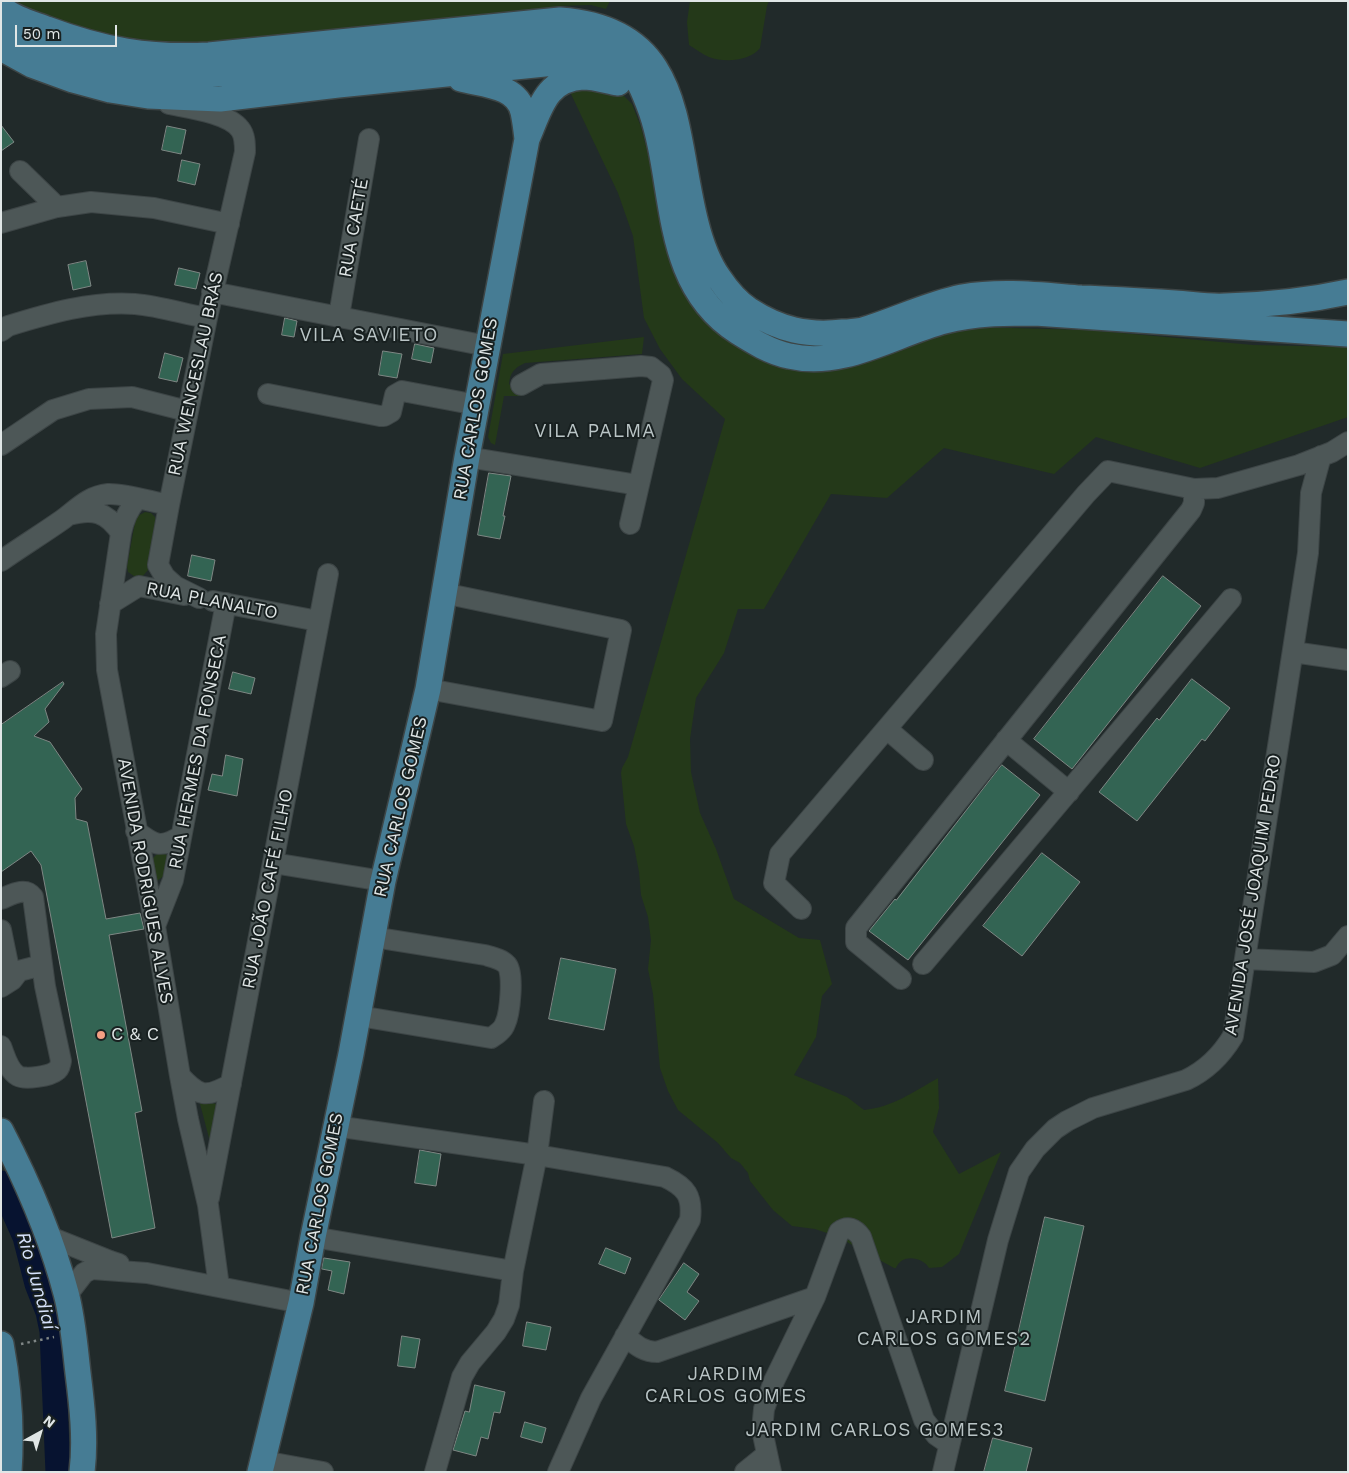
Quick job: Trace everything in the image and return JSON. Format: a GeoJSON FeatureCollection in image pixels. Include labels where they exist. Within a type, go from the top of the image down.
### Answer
{"type":"FeatureCollection","features":[{"type":"Feature","properties":{"kind":"main road"},"geometry":{"type":"LineString","coordinates":[[1,8],[21,20],[104,48],[172,56],[219,54],[560,20],[580,21],[618,33],[650,60],[661,77],[674,109],[692,206],[702,243],[712,268],[728,291],[747,309],[792,331],[823,334],[860,330],[934,304],[990,294],[1027,294],[1222,307],[1313,299],[1348,292]]}},
{"type":"Feature","properties":{"kind":"main road"},"geometry":{"type":"LineString","coordinates":[[1,31],[62,55],[110,69],[160,74],[205,75],[551,39],[593,42],[611,52],[631,69],[642,85],[658,131],[680,254],[696,291],[710,310],[728,326],[759,346],[790,356],[819,359],[844,356],[944,321],[973,315],[1000,313],[1035,313],[1348,334]]}},
{"type":"Feature","properties":{"kind":"main road"},"geometry":{"type":"LineString","coordinates":[[1,48],[32,65],[73,80],[110,90],[148,96],[220,99],[574,61],[598,69],[618,83],[632,96],[658,131]]}},
{"type":"Feature","properties":{"kind":"main road"},"geometry":{"type":"LineString","coordinates":[[447,74],[502,89],[513,94],[523,110],[527,139]]}},
{"type":"Feature","properties":{"kind":"main road"},"geometry":{"type":"LineString","coordinates":[[527,139],[545,98],[552,88],[571,79],[584,77],[618,83]]}},
{"type":"Feature","properties":{"kind":"main road","name":"RUA CARLOS GOMES"},"geometry":{"type":"LineString","coordinates":[[261,1467],[301,1303],[335,1126],[359,1016],[383,881],[428,689],[442,594],[527,139]]}},
{"type":"Feature","properties":{"kind":"main road"},"geometry":{"type":"LineString","coordinates":[[1,1130],[26,1180],[50,1237],[67,1295],[82,1405],[82,1472]]}},
{"type":"Feature","properties":{"kind":"main road"},"geometry":{"type":"LineString","coordinates":[[9,1472],[11,1445],[10,1344]]}},
{"type":"Feature","properties":{"kind":"street"},"geometry":{"type":"LineString","coordinates":[[1,55],[32,65]]}},
{"type":"Feature","properties":{"kind":"street","name":"RUA WENCESLAU BRÁS"},"geometry":{"type":"LineString","coordinates":[[126,92],[225,118],[241,130],[245,140],[245,152],[212,292],[187,411],[158,565]]}},
{"type":"Feature","properties":{"kind":"street","name":"RUA CAETÉ"},"geometry":{"type":"LineString","coordinates":[[339,316],[369,139]]}},
{"type":"Feature","properties":{"kind":"street"},"geometry":{"type":"LineString","coordinates":[[20,171],[57,207]]}},
{"type":"Feature","properties":{"kind":"street"},"geometry":{"type":"LineString","coordinates":[[1,223],[57,207],[91,202],[154,208],[229,224]]}},
{"type":"Feature","properties":{"kind":"street"},"geometry":{"type":"LineString","coordinates":[[212,292],[487,346]]}},
{"type":"Feature","properties":{"kind":"street"},"geometry":{"type":"LineString","coordinates":[[1,331],[8,326],[57,311],[97,305],[136,304],[207,318]]}},
{"type":"Feature","properties":{"kind":"street"},"geometry":{"type":"LineString","coordinates":[[521,385],[541,374],[641,366],[651,367],[662,375],[663,380],[630,524]]}},
{"type":"Feature","properties":{"kind":"street"},"geometry":{"type":"LineString","coordinates":[[268,394],[380,416],[391,412],[395,395],[402,391],[477,405]]}},
{"type":"Feature","properties":{"kind":"street"},"geometry":{"type":"LineString","coordinates":[[1,445],[54,410],[89,398],[132,397],[187,411]]}},
{"type":"Feature","properties":{"kind":"street"},"geometry":{"type":"LineString","coordinates":[[801,909],[774,883],[780,854],[1086,494],[1108,471],[1206,489],[1229,486],[1299,465],[1332,452],[1348,442]]}},
{"type":"Feature","properties":{"kind":"street","name":"AVENIDA JOSÉ JOAQUIM PEDRO"},"geometry":{"type":"LineString","coordinates":[[943,1472],[998,1240],[1019,1172],[1034,1149],[1055,1129],[1093,1108],[1186,1080],[1206,1069],[1221,1054],[1233,1036],[1308,553],[1310,494],[1321,456]]}},
{"type":"Feature","properties":{"kind":"street"},"geometry":{"type":"LineString","coordinates":[[467,457],[638,485]]}},
{"type":"Feature","properties":{"kind":"street"},"geometry":{"type":"LineString","coordinates":[[901,979],[856,942],[856,928],[1191,510],[1194,502],[1194,488]]}},
{"type":"Feature","properties":{"kind":"street"},"geometry":{"type":"LineString","coordinates":[[1,561],[69,515],[80,505],[93,498],[108,494],[123,494],[169,505]]}},
{"type":"Feature","properties":{"kind":"street","name":"AVENIDA RODRIGUES ALVES"},"geometry":{"type":"LineString","coordinates":[[138,499],[129,510],[121,533],[106,634],[107,670],[155,926],[180,1076],[208,1205],[220,1287]]}},
{"type":"Feature","properties":{"kind":"street"},"geometry":{"type":"LineString","coordinates":[[69,515],[81,511],[93,512],[109,519],[121,533]]}},
{"type":"Feature","properties":{"kind":"street"},"geometry":{"type":"LineString","coordinates":[[116,569],[120,578],[128,585],[139,586],[148,583],[156,575],[158,565]]}},
{"type":"Feature","properties":{"kind":"street"},"geometry":{"type":"LineString","coordinates":[[158,565],[165,577],[175,586],[200,598]]}},
{"type":"Feature","properties":{"kind":"street","name":"RUA JOÃO CAFÉ FILHO"},"geometry":{"type":"LineString","coordinates":[[208,1205],[328,574]]}},
{"type":"Feature","properties":{"kind":"street","name":"RUA PLANALTO"},"geometry":{"type":"LineString","coordinates":[[110,604],[139,586],[318,621]]}},
{"type":"Feature","properties":{"kind":"street"},"geometry":{"type":"LineString","coordinates":[[428,689],[602,721],[622,630],[442,594]]}},
{"type":"Feature","properties":{"kind":"street"},"geometry":{"type":"LineString","coordinates":[[923,964],[1231,600]]}},
{"type":"Feature","properties":{"kind":"street","name":"RUA HERMES DA FONSECA"},"geometry":{"type":"LineString","coordinates":[[155,926],[173,880],[226,604]]}},
{"type":"Feature","properties":{"kind":"street"},"geometry":{"type":"LineString","coordinates":[[1293,652],[1348,660]]}},
{"type":"Feature","properties":{"kind":"street"},"geometry":{"type":"LineString","coordinates":[[886,729],[923,760]]}},
{"type":"Feature","properties":{"kind":"street"},"geometry":{"type":"LineString","coordinates":[[1006,740],[1069,792]]}},
{"type":"Feature","properties":{"kind":"street"},"geometry":{"type":"LineString","coordinates":[[136,830],[149,841],[161,845],[170,843],[181,836]]}},
{"type":"Feature","properties":{"kind":"street"},"geometry":{"type":"LineString","coordinates":[[273,863],[383,881]]}},
{"type":"Feature","properties":{"kind":"street"},"geometry":{"type":"LineString","coordinates":[[1,900],[18,892],[31,893],[33,897],[42,965],[61,1061],[60,1068],[55,1073],[27,1079],[19,1076],[10,1068],[1,1046]]}},
{"type":"Feature","properties":{"kind":"street"},"geometry":{"type":"LineString","coordinates":[[1,930],[14,970],[12,980],[1,987]]}},
{"type":"Feature","properties":{"kind":"street"},"geometry":{"type":"LineString","coordinates":[[1245,959],[1314,962],[1332,955],[1348,936]]}},
{"type":"Feature","properties":{"kind":"street"},"geometry":{"type":"LineString","coordinates":[[359,1016],[491,1038],[498,1034],[506,1024],[511,974],[507,965],[500,960],[485,955],[373,937]]}},
{"type":"Feature","properties":{"kind":"street"},"geometry":{"type":"LineString","coordinates":[[14,970],[42,965]]}},
{"type":"Feature","properties":{"kind":"street"},"geometry":{"type":"LineString","coordinates":[[180,1076],[192,1089],[202,1094],[214,1093],[231,1084]]}},
{"type":"Feature","properties":{"kind":"street"},"geometry":{"type":"LineString","coordinates":[[435,1472],[462,1377],[470,1363],[496,1332],[504,1319],[509,1305],[537,1155],[544,1101]]}},
{"type":"Feature","properties":{"kind":"street"},"geometry":{"type":"LineString","coordinates":[[335,1126],[537,1155],[665,1177],[678,1183],[688,1193],[692,1206],[690,1220],[591,1398],[558,1472]]}},
{"type":"Feature","properties":{"kind":"street"},"geometry":{"type":"LineString","coordinates":[[746,1472],[768,1464],[762,1430],[764,1409],[774,1381],[815,1297],[839,1232],[844,1228],[856,1231],[861,1237],[924,1420],[936,1435],[949,1444]]}},
{"type":"Feature","properties":{"kind":"street"},"geometry":{"type":"LineString","coordinates":[[50,1237],[110,1262],[130,1266],[147,1273]]}},
{"type":"Feature","properties":{"kind":"street"},"geometry":{"type":"LineString","coordinates":[[313,1237],[514,1271]]}},
{"type":"Feature","properties":{"kind":"street"},"geometry":{"type":"LineString","coordinates":[[67,1295],[84,1273],[92,1269],[147,1273],[301,1303]]}},
{"type":"Feature","properties":{"kind":"street"},"geometry":{"type":"LineString","coordinates":[[625,1336],[640,1348],[648,1352],[657,1352],[815,1297]]}},
{"type":"Feature","properties":{"kind":"street"},"geometry":{"type":"LineString","coordinates":[[261,1467],[322,1472]]}},
{"type":"Feature","properties":{"kind":"path"},"geometry":{"type":"LineString","coordinates":[[10,1344],[62,1336]]}},
{"type":"Feature","properties":{"kind":"green space"},"geometry":{"type":"Polygon","coordinates":[[[14,1],[610,1],[606,9],[591,5],[558,6],[513,18],[253,70],[38,19],[14,1]]]}},
{"type":"Feature","properties":{"kind":"green space"},"geometry":{"type":"Polygon","coordinates":[[[690,1],[769,1],[760,48],[744,58],[722,60],[709,57],[689,45],[687,22],[690,1]]]}},
{"type":"Feature","properties":{"kind":"green space"},"geometry":{"type":"Polygon","coordinates":[[[581,87],[621,93],[632,104],[641,127],[682,288],[765,357],[973,327],[1089,330],[1253,345],[1348,347],[1348,417],[1200,468],[1096,437],[1054,474],[944,448],[887,498],[831,494],[764,609],[738,609],[724,653],[696,698],[690,739],[691,772],[700,813],[716,849],[734,899],[799,938],[820,940],[832,984],[822,996],[816,1037],[794,1075],[847,1097],[864,1110],[894,1102],[938,1078],[939,1108],[933,1132],[959,1174],[1001,1152],[959,1254],[942,1267],[929,1268],[922,1261],[912,1258],[902,1260],[894,1268],[836,1236],[815,1229],[792,1226],[773,1210],[750,1181],[748,1173],[740,1163],[731,1158],[718,1143],[678,1110],[668,1091],[660,1068],[653,994],[648,969],[651,940],[648,917],[641,895],[634,846],[626,824],[621,773],[628,757],[725,419],[682,379],[660,349],[644,318],[633,236],[618,193],[570,92],[581,87]]]}},
{"type":"Feature","properties":{"kind":"green space"},"geometry":{"type":"Polygon","coordinates":[[[644,337],[642,354],[525,363],[518,367],[513,371],[509,384],[523,396],[504,396],[495,445],[491,443],[488,437],[503,354],[644,337]]]}},
{"type":"Feature","properties":{"kind":"green space"},"geometry":{"type":"Polygon","coordinates":[[[145,512],[151,513],[155,517],[157,525],[148,570],[142,577],[137,578],[128,572],[127,566],[136,517],[145,512]]]}},
{"type":"Feature","properties":{"kind":"green space"},"geometry":{"type":"Polygon","coordinates":[[[159,852],[167,855],[170,859],[165,875],[157,881],[149,867],[152,859],[159,852]]]}},
{"type":"Feature","properties":{"kind":"green space"},"geometry":{"type":"Polygon","coordinates":[[[199,1100],[221,1105],[213,1153],[199,1100]]]}},
{"type":"Feature","properties":{"kind":"building"},"geometry":{"type":"Polygon","coordinates":[[[1,125],[14,142],[1,151],[1,125]]]}},
{"type":"Feature","properties":{"kind":"building"},"geometry":{"type":"Polygon","coordinates":[[[167,126],[186,130],[181,154],[162,150],[167,126]]]}},
{"type":"Feature","properties":{"kind":"building"},"geometry":{"type":"Polygon","coordinates":[[[182,160],[200,164],[195,185],[178,181],[182,160]]]}},
{"type":"Feature","properties":{"kind":"building"},"geometry":{"type":"Polygon","coordinates":[[[86,261],[91,286],[73,290],[68,265],[86,261]]]}},
{"type":"Feature","properties":{"kind":"building"},"geometry":{"type":"Polygon","coordinates":[[[179,268],[200,273],[196,289],[175,285],[179,268]]]}},
{"type":"Feature","properties":{"kind":"building"},"geometry":{"type":"Polygon","coordinates":[[[285,318],[297,321],[294,337],[282,335],[285,318]]]}},
{"type":"Feature","properties":{"kind":"building"},"geometry":{"type":"Polygon","coordinates":[[[415,344],[434,348],[431,363],[412,359],[415,344]]]}},
{"type":"Feature","properties":{"kind":"building"},"geometry":{"type":"Polygon","coordinates":[[[383,351],[402,354],[397,378],[379,375],[383,351]]]}},
{"type":"Feature","properties":{"kind":"building"},"geometry":{"type":"Polygon","coordinates":[[[165,353],[183,358],[177,382],[159,378],[165,353]]]}},
{"type":"Feature","properties":{"kind":"building"},"geometry":{"type":"Polygon","coordinates":[[[489,473],[511,476],[500,539],[478,535],[489,473]]]}},
{"type":"Feature","properties":{"kind":"building"},"geometry":{"type":"Polygon","coordinates":[[[192,555],[215,560],[211,581],[188,576],[192,555]]]}},
{"type":"Feature","properties":{"kind":"building"},"geometry":{"type":"Polygon","coordinates":[[[1163,576],[1201,606],[1072,769],[1034,739],[1163,576]]]}},
{"type":"Feature","properties":{"kind":"building"},"geometry":{"type":"Polygon","coordinates":[[[233,672],[255,678],[251,694],[229,689],[233,672]]]}},
{"type":"Feature","properties":{"kind":"building"},"geometry":{"type":"Polygon","coordinates":[[[1192,679],[1230,708],[1205,741],[1202,739],[1137,821],[1099,792],[1157,718],[1159,720],[1192,679]]]}},
{"type":"Feature","properties":{"kind":"building","name":"C & C"},"geometry":{"type":"Polygon","coordinates":[[[63,682],[64,684],[45,709],[49,722],[34,736],[50,742],[82,789],[75,798],[76,819],[87,822],[106,919],[140,913],[144,929],[109,935],[142,1111],[135,1113],[155,1228],[112,1238],[41,865],[31,851],[1,872],[1,725],[63,682]]]}},
{"type":"Feature","properties":{"kind":"building"},"geometry":{"type":"Polygon","coordinates":[[[226,755],[243,759],[237,796],[208,790],[212,774],[222,776],[226,755]]]}},
{"type":"Feature","properties":{"kind":"building"},"geometry":{"type":"Polygon","coordinates":[[[1002,765],[1040,795],[908,960],[869,931],[896,900],[1002,765]]]}},
{"type":"Feature","properties":{"kind":"building"},"geometry":{"type":"Polygon","coordinates":[[[1042,853],[1080,882],[1022,956],[983,926],[1042,853]]]}},
{"type":"Feature","properties":{"kind":"building"},"geometry":{"type":"Polygon","coordinates":[[[561,958],[616,969],[604,1030],[549,1019],[561,958]]]}},
{"type":"Feature","properties":{"kind":"building"},"geometry":{"type":"Polygon","coordinates":[[[420,1150],[441,1154],[436,1186],[415,1183],[420,1150]]]}},
{"type":"Feature","properties":{"kind":"building"},"geometry":{"type":"Polygon","coordinates":[[[1045,1217],[1084,1226],[1045,1401],[1005,1391],[1045,1217]]]}},
{"type":"Feature","properties":{"kind":"building"},"geometry":{"type":"Polygon","coordinates":[[[606,1248],[631,1258],[625,1274],[599,1264],[606,1248]]]}},
{"type":"Feature","properties":{"kind":"building"},"geometry":{"type":"Polygon","coordinates":[[[324,1258],[350,1262],[344,1294],[328,1290],[332,1271],[322,1269],[324,1258]]]}},
{"type":"Feature","properties":{"kind":"building"},"geometry":{"type":"Polygon","coordinates":[[[684,1263],[699,1274],[687,1292],[699,1301],[685,1320],[659,1300],[684,1263]]]}},
{"type":"Feature","properties":{"kind":"building"},"geometry":{"type":"Polygon","coordinates":[[[527,1322],[551,1327],[546,1350],[523,1346],[527,1322]]]}},
{"type":"Feature","properties":{"kind":"building"},"geometry":{"type":"Polygon","coordinates":[[[402,1336],[420,1339],[415,1368],[398,1366],[402,1336]]]}},
{"type":"Feature","properties":{"kind":"building"},"geometry":{"type":"Polygon","coordinates":[[[475,1385],[505,1392],[500,1413],[494,1412],[488,1439],[481,1437],[476,1456],[453,1450],[465,1411],[469,1412],[475,1385]]]}},
{"type":"Feature","properties":{"kind":"building"},"geometry":{"type":"Polygon","coordinates":[[[525,1422],[546,1428],[542,1443],[521,1437],[525,1422]]]}},
{"type":"Feature","properties":{"kind":"building"},"geometry":{"type":"Polygon","coordinates":[[[993,1438],[1032,1448],[1026,1472],[984,1472],[993,1438]]]}},
{"type":"Feature","properties":{"kind":"waterway","name":"Rio Jundiaí"},"geometry":{"type":"LineString","coordinates":[[1,1183],[25,1237],[52,1331],[58,1472]]}},
{"type":"Feature","properties":{"kind":"place","name":"C & C"},"geometry":{"type":"Point","coordinates":[101,1035]}},
{"type":"Feature","properties":{"kind":"district","name":"VILA SAVIETO"},"geometry":{"type":"Point","coordinates":[369,335]}},
{"type":"Feature","properties":{"kind":"district","name":"VILA PALMA"},"geometry":{"type":"Point","coordinates":[595,431]}},
{"type":"Feature","properties":{"kind":"district","name":"JARDIM CARLOS GOMES2"},"geometry":{"type":"Point","coordinates":[944,1328]}},
{"type":"Feature","properties":{"kind":"district","name":"JARDIM CARLOS GOMES"},"geometry":{"type":"Point","coordinates":[726,1385]}},
{"type":"Feature","properties":{"kind":"district","name":"JARDIM CARLOS GOMES3"},"geometry":{"type":"Point","coordinates":[875,1430]}}]}
